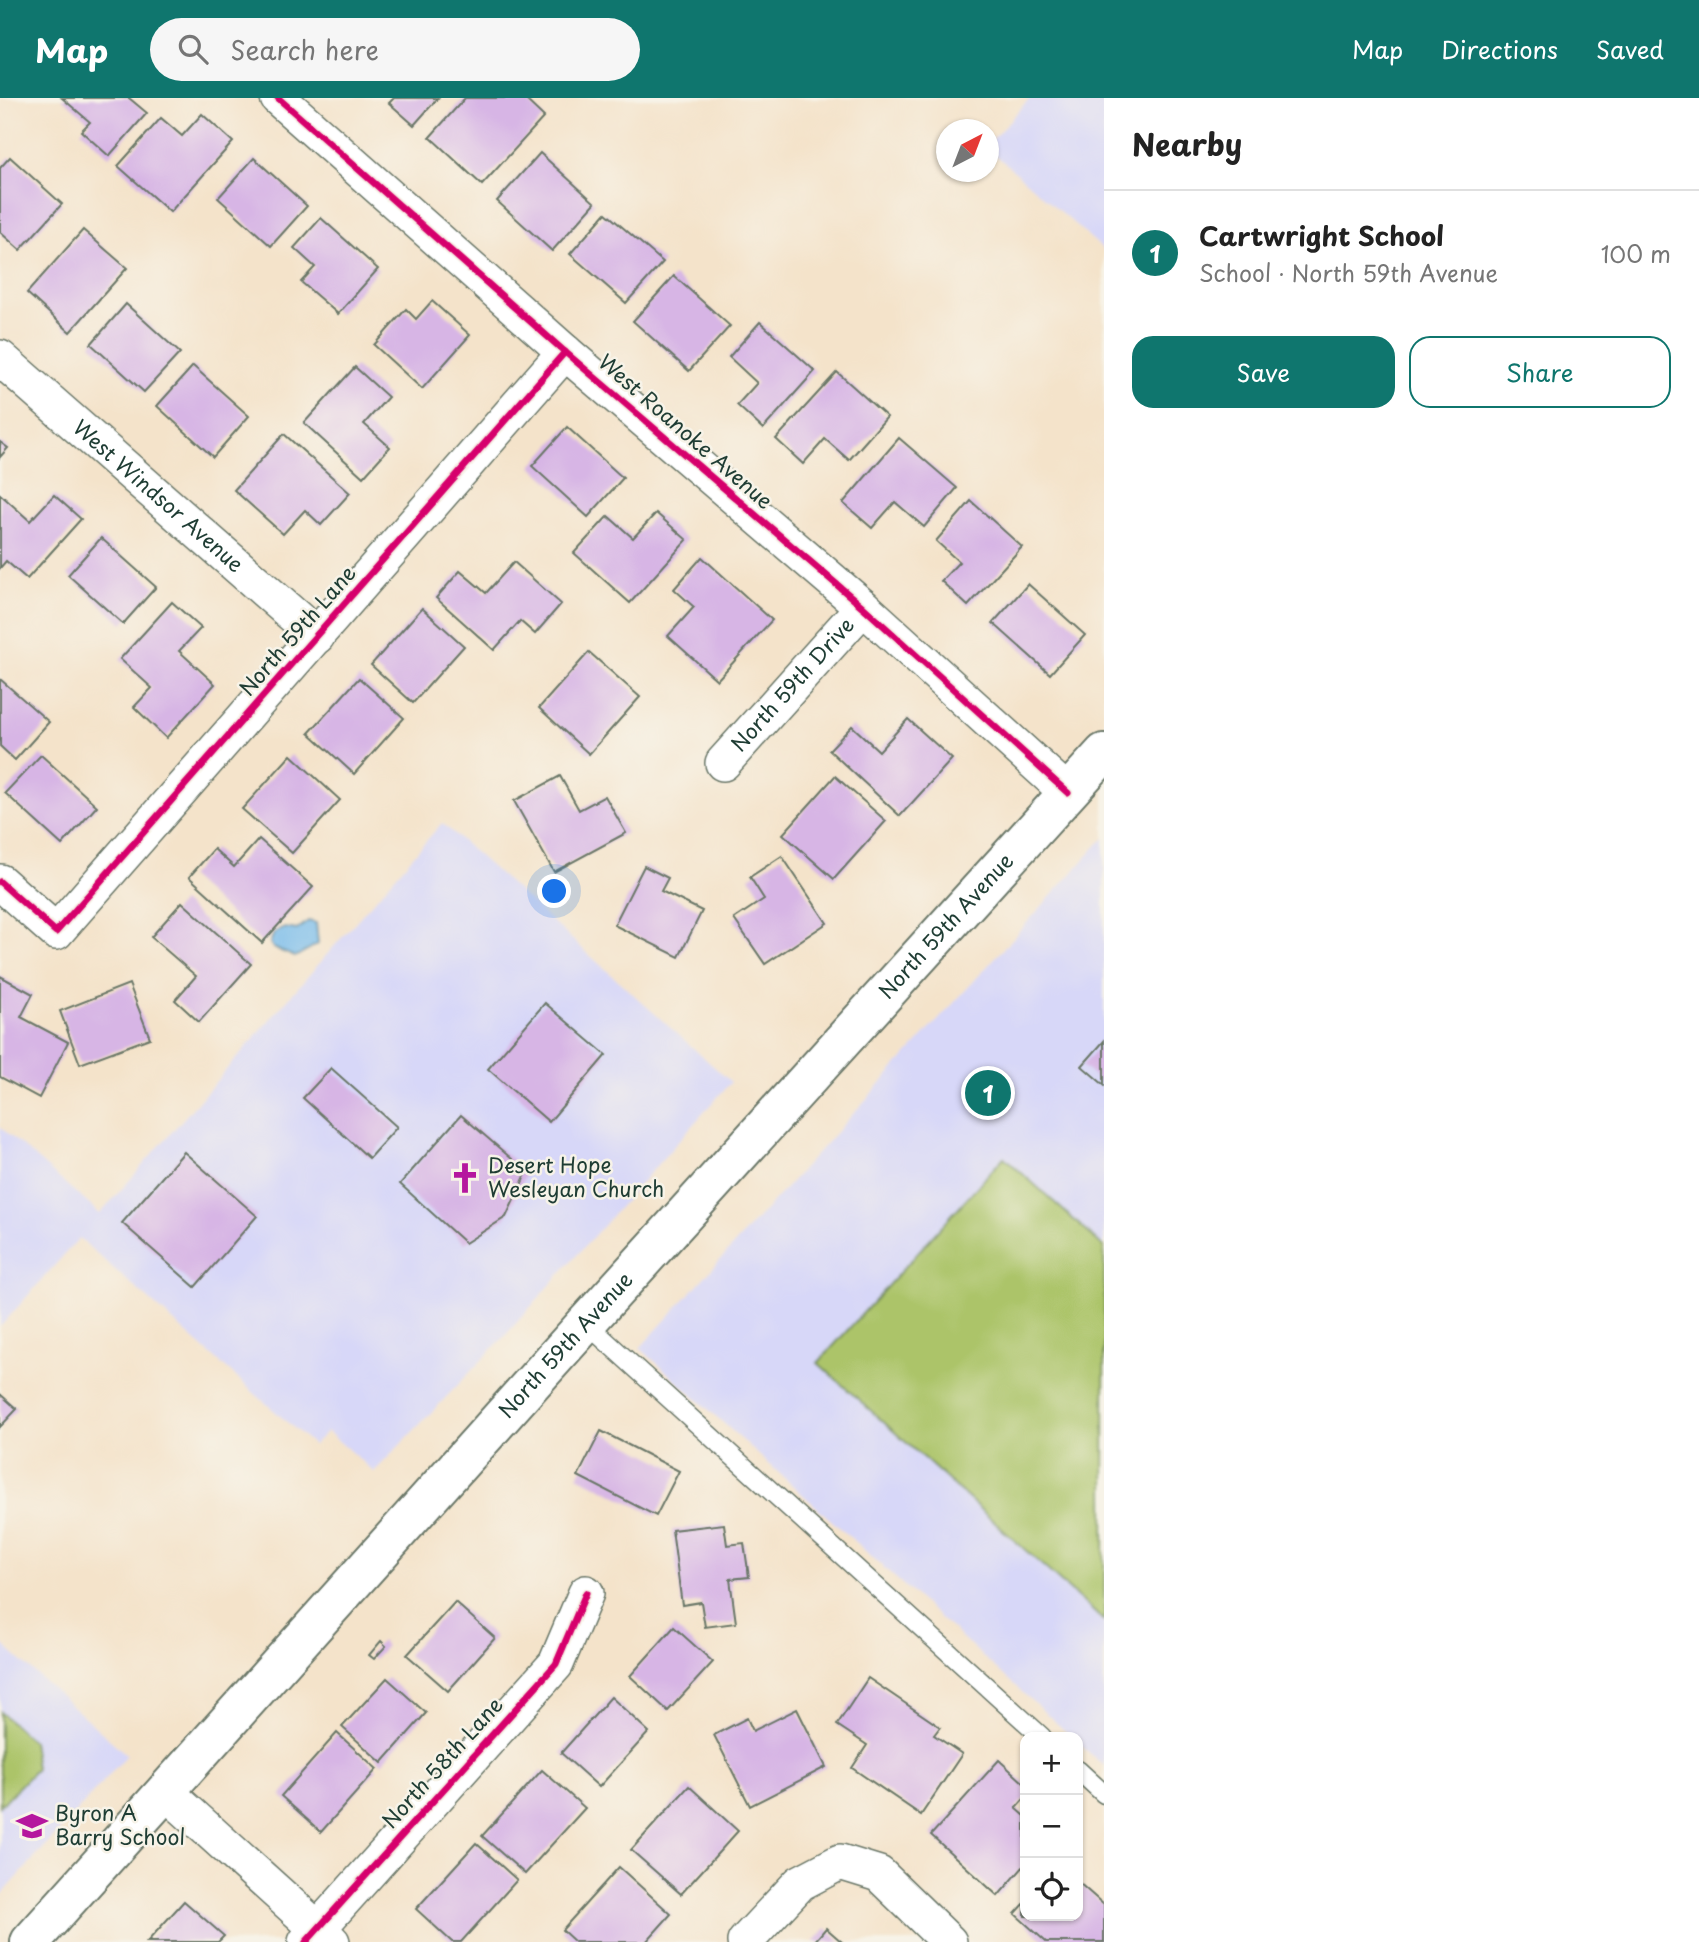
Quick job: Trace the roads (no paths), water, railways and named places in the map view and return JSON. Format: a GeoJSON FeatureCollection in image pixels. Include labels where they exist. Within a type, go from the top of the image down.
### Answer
{"type":"FeatureCollection","features":[{"type":"Feature","properties":{"kind":"main road","name":"North 59th Avenue"},"geometry":{"type":"LineString","coordinates":[[30,1942],[586,1322],[1104,753]]}},
{"type":"Feature","properties":{"kind":"street","name":"West Roanoke Avenue"},"geometry":{"type":"LineString","coordinates":[[278,98],[565,352],[863,607],[1068,793]]}},
{"type":"Feature","properties":{"kind":"street","name":"North 59th Lane"},"geometry":{"type":"LineString","coordinates":[[0,882],[56,932],[565,352]]}},
{"type":"Feature","properties":{"kind":"street","name":"West Windsor Avenue"},"geometry":{"type":"LineString","coordinates":[[0,358],[317,636]]}},
{"type":"Feature","properties":{"kind":"street","name":"North 59th Drive"},"geometry":{"type":"LineString","coordinates":[[723,763],[863,607]]}},
{"type":"Feature","properties":{"kind":"street","name":"North 58th Lane"},"geometry":{"type":"LineString","coordinates":[[318,1938],[556,1664],[586,1593]]}},
{"type":"Feature","properties":{"kind":"street"},"geometry":{"type":"LineString","coordinates":[[166,1791],[318,1938]]}},
{"type":"Feature","properties":{"kind":"street"},"geometry":{"type":"LineString","coordinates":[[745,1942],[800,1883],[840,1861],[879,1874],[949,1942]]}},
{"type":"Feature","properties":{"kind":"lane"},"geometry":{"type":"LineString","coordinates":[[586,1322],[1037,1732]]}},
{"type":"Feature","properties":{"kind":"lane"},"geometry":{"type":"LineString","coordinates":[[1083,1775],[1104,1794]]}},
{"type":"Feature","properties":{"kind":"water"},"geometry":{"type":"Polygon","coordinates":[[[308,921],[316,923],[318,944],[295,957],[273,948],[270,943],[274,933],[285,928],[297,930],[308,921]]]}},
{"type":"Feature","properties":{"kind":"place","name":"Cartwright School"},"geometry":{"type":"Point","coordinates":[988,1093]}},
{"type":"Feature","properties":{"kind":"place","name":"Desert Hope Wesleyan Church"},"geometry":{"type":"Point","coordinates":[465,1178]}},
{"type":"Feature","properties":{"kind":"place","name":"Byron A Barry School"},"geometry":{"type":"Point","coordinates":[32,1826]}}]}
